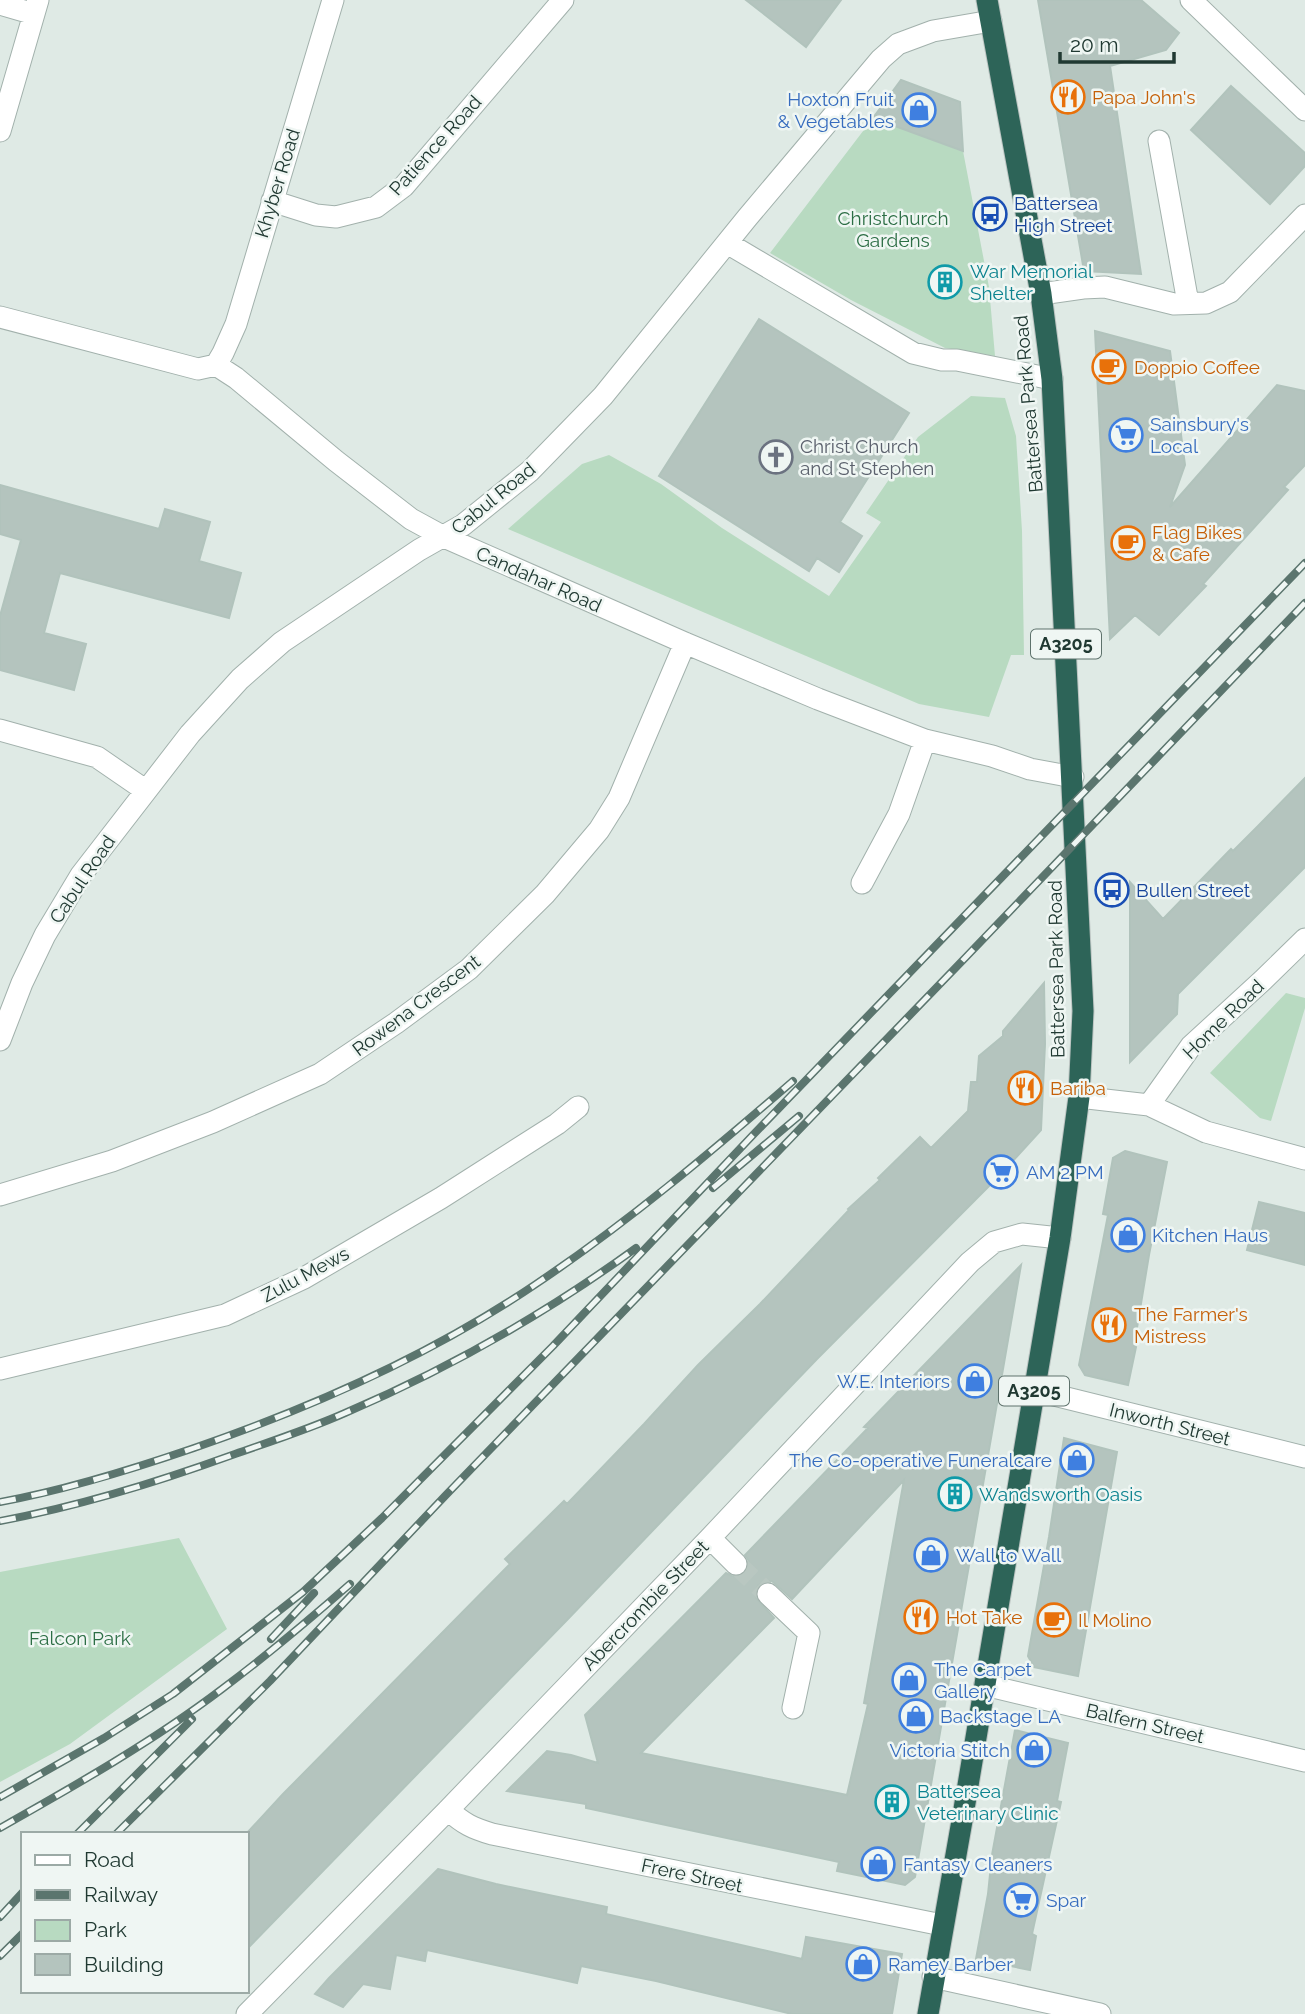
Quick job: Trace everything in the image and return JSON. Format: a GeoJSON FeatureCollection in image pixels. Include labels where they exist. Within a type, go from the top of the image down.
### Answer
{"type":"FeatureCollection","features":[{"type":"Feature","properties":{"kind":"highway","name":"Battersea Park Road"},"geometry":{"type":"LineString","coordinates":[[928,2014],[1060,1238],[1079,1097],[1083,1011],[1052,379],[1041,295],[989,10]]}},
{"type":"Feature","properties":{"kind":"street","name":"Khyber Road"},"geometry":{"type":"LineString","coordinates":[[216,365],[236,324],[333,0]]}},
{"type":"Feature","properties":{"kind":"street","name":"Patience Road"},"geometry":{"type":"LineString","coordinates":[[272,201],[316,215],[335,217],[376,207],[404,186],[563,0]]}},
{"type":"Feature","properties":{"kind":"street"},"geometry":{"type":"LineString","coordinates":[[1191,0],[1305,110]]}},
{"type":"Feature","properties":{"kind":"street"},"geometry":{"type":"LineString","coordinates":[[0,4],[36,7],[0,131]]}},
{"type":"Feature","properties":{"kind":"street","name":"Cabul Road"},"geometry":{"type":"LineString","coordinates":[[0,1040],[22,983],[45,935],[80,875],[190,734],[240,679],[282,642],[419,550],[463,525],[530,471],[603,396],[872,69],[898,44],[989,10]]}},
{"type":"Feature","properties":{"kind":"street"},"geometry":{"type":"LineString","coordinates":[[1159,141],[1188,303]]}},
{"type":"Feature","properties":{"kind":"street"},"geometry":{"type":"LineString","coordinates":[[1041,295],[1105,287],[1174,304],[1206,303],[1230,292],[1305,215]]}},
{"type":"Feature","properties":{"kind":"street"},"geometry":{"type":"LineString","coordinates":[[727,243],[913,353],[1052,379]]}},
{"type":"Feature","properties":{"kind":"street"},"geometry":{"type":"LineString","coordinates":[[0,317],[198,369],[216,365]]}},
{"type":"Feature","properties":{"kind":"street","name":"Candahar Road"},"geometry":{"type":"LineString","coordinates":[[216,365],[236,378],[411,519],[444,537],[685,643],[925,740],[992,756],[1030,769],[1073,777]]}},
{"type":"Feature","properties":{"kind":"street","name":"Rowena Crescent"},"geometry":{"type":"LineString","coordinates":[[0,1195],[112,1161],[213,1122],[320,1074],[397,1023],[469,969],[545,894],[599,830],[620,798],[685,643]]}},
{"type":"Feature","properties":{"kind":"street"},"geometry":{"type":"LineString","coordinates":[[0,730],[97,757],[145,790]]}},
{"type":"Feature","properties":{"kind":"street"},"geometry":{"type":"LineString","coordinates":[[862,883],[899,814],[925,740]]}},
{"type":"Feature","properties":{"kind":"street","name":"Home Road"},"geometry":{"type":"LineString","coordinates":[[1149,1105],[1191,1046],[1305,939]]}},
{"type":"Feature","properties":{"kind":"street"},"geometry":{"type":"LineString","coordinates":[[1079,1097],[1149,1105],[1206,1132],[1305,1158]]}},
{"type":"Feature","properties":{"kind":"street","name":"Zulu Mews"},"geometry":{"type":"LineString","coordinates":[[0,1369],[225,1315],[304,1278],[418,1211],[557,1124],[578,1107]]}},
{"type":"Feature","properties":{"kind":"street","name":"Abercrombie Street"},"geometry":{"type":"LineString","coordinates":[[247,2014],[449,1810],[970,1262],[994,1242],[1021,1234],[1060,1238]]}},
{"type":"Feature","properties":{"kind":"street","name":"Inworth Street"},"geometry":{"type":"LineString","coordinates":[[1034,1390],[1305,1457]]}},
{"type":"Feature","properties":{"kind":"street"},"geometry":{"type":"LineString","coordinates":[[710,1538],[736,1564]]}},
{"type":"Feature","properties":{"kind":"street"},"geometry":{"type":"LineString","coordinates":[[768,1594],[809,1633],[793,1708]]}},
{"type":"Feature","properties":{"kind":"street","name":"Balfern Street"},"geometry":{"type":"LineString","coordinates":[[985,1685],[1305,1761]]}},
{"type":"Feature","properties":{"kind":"street","name":"Frere Street"},"geometry":{"type":"LineString","coordinates":[[449,1810],[463,1823],[492,1834],[942,1925]]}},
{"type":"Feature","properties":{"kind":"street"},"geometry":{"type":"LineString","coordinates":[[933,1977],[1100,2014]]}},
{"type":"Feature","properties":{"kind":"green space","name":"Christchurch Gardens"},"geometry":{"type":"Polygon","coordinates":[[[873,118],[963,151],[989,287],[995,356],[945,348],[851,300],[770,253],[873,118]]]}},
{"type":"Feature","properties":{"kind":"green space"},"geometry":{"type":"Polygon","coordinates":[[[971,396],[1005,398],[1016,436],[1022,531],[1024,655],[1011,655],[989,717],[919,704],[508,529],[582,464],[609,455],[661,484],[722,528],[829,596],[881,522],[866,513],[918,437],[971,396]]]}},
{"type":"Feature","properties":{"kind":"green space"},"geometry":{"type":"Polygon","coordinates":[[[1286,993],[1305,998],[1305,1008],[1271,1121],[1260,1118],[1210,1073],[1286,993]]]}},
{"type":"Feature","properties":{"kind":"green space","name":"Falcon Park"},"geometry":{"type":"Polygon","coordinates":[[[179,1538],[227,1629],[70,1744],[0,1782],[0,1572],[179,1538]]]}},
{"type":"Feature","properties":{"kind":"building"},"geometry":{"type":"Polygon","coordinates":[[[746,0],[841,0],[806,47],[746,0]]]}},
{"type":"Feature","properties":{"kind":"building"},"geometry":{"type":"Polygon","coordinates":[[[1038,0],[1141,0],[1179,33],[1166,50],[1110,66],[1141,274],[1084,271],[1038,0]]]}},
{"type":"Feature","properties":{"kind":"building","name":"Hoxton Fruit & Vegetables"},"geometry":{"type":"Polygon","coordinates":[[[901,80],[960,102],[963,151],[873,118],[901,80]]]}},
{"type":"Feature","properties":{"kind":"building"},"geometry":{"type":"Polygon","coordinates":[[[1231,86],[1305,153],[1305,166],[1270,204],[1191,130],[1231,86]]]}},
{"type":"Feature","properties":{"kind":"building","name":"Christ Church and St Stephen"},"geometry":{"type":"Polygon","coordinates":[[[759,319],[909,413],[840,522],[862,536],[839,572],[817,558],[809,571],[659,476],[759,319]]]}},
{"type":"Feature","properties":{"kind":"building"},"geometry":{"type":"Polygon","coordinates":[[[1095,331],[1170,351],[1185,465],[1170,507],[1277,385],[1305,391],[1305,465],[1284,487],[1288,490],[1203,584],[1206,586],[1159,635],[1135,615],[1110,639],[1095,331]]]}},
{"type":"Feature","properties":{"kind":"building"},"geometry":{"type":"Polygon","coordinates":[[[0,485],[159,529],[165,509],[210,522],[199,561],[241,573],[229,618],[60,573],[44,633],[86,644],[74,690],[0,670],[0,616],[21,540],[0,534],[0,485]]]}},
{"type":"Feature","properties":{"kind":"building"},"geometry":{"type":"Polygon","coordinates":[[[1305,778],[1305,867],[1178,994],[1177,1014],[1130,1062],[1130,882],[1163,919],[1305,778]]]}},
{"type":"Feature","properties":{"kind":"building"},"geometry":{"type":"Polygon","coordinates":[[[1044,983],[1045,1044],[1041,1130],[248,1948],[248,1832],[510,1564],[505,1559],[564,1501],[567,1504],[848,1209],[880,1180],[878,1178],[920,1137],[931,1148],[968,1111],[971,1082],[977,1082],[979,1056],[1003,1036],[1003,1031],[1044,983]]]}},
{"type":"Feature","properties":{"kind":"building"},"geometry":{"type":"Polygon","coordinates":[[[1125,1151],[1167,1162],[1128,1385],[1085,1375],[1079,1365],[1108,1215],[1103,1214],[1113,1158],[1125,1151]]]}},
{"type":"Feature","properties":{"kind":"building"},"geometry":{"type":"Polygon","coordinates":[[[1259,1202],[1305,1213],[1305,1265],[1247,1250],[1259,1202]]]}},
{"type":"Feature","properties":{"kind":"building"},"geometry":{"type":"Polygon","coordinates":[[[1021,1265],[915,1877],[905,1885],[837,1871],[839,1862],[586,1808],[586,1804],[507,1791],[547,1751],[598,1763],[585,1715],[726,1573],[739,1577],[746,1573],[749,1561],[745,1555],[868,1428],[864,1427],[1021,1265]],[[904,1480],[792,1599],[772,1581],[765,1581],[758,1586],[756,1598],[774,1618],[641,1753],[847,1795],[868,1704],[864,1703],[904,1480]]]}},
{"type":"Feature","properties":{"kind":"building"},"geometry":{"type":"Polygon","coordinates":[[[1064,1438],[1117,1452],[1078,1676],[1034,1667],[1028,1656],[1064,1438]]]}},
{"type":"Feature","properties":{"kind":"building"},"geometry":{"type":"Polygon","coordinates":[[[1015,1730],[1068,1743],[1057,1801],[1061,1802],[1032,1934],[1036,1936],[1030,1970],[976,1959],[1015,1730]]]}},
{"type":"Feature","properties":{"kind":"building"},"geometry":{"type":"Polygon","coordinates":[[[438,1869],[607,1907],[606,1914],[802,1959],[806,1937],[902,1954],[892,2014],[792,2014],[581,1966],[577,1983],[427,1950],[425,1961],[396,1955],[390,1989],[363,1984],[343,2007],[315,1994],[438,1869]]]}},
{"type":"Feature","properties":{"kind":"tunnel"},"geometry":{"type":"LineString","coordinates":[[736,1564],[768,1594]]}},
{"type":"Feature","properties":{"kind":"railway"},"geometry":{"type":"LineString","coordinates":[[0,1797],[104,1738],[173,1694],[303,1592],[382,1518],[553,1346],[1305,563]]}},
{"type":"Feature","properties":{"kind":"railway"},"geometry":{"type":"LineString","coordinates":[[118,1832],[270,1681],[1305,603]]}},
{"type":"Feature","properties":{"kind":"railway"},"geometry":{"type":"LineString","coordinates":[[0,1502],[98,1479],[239,1432],[327,1397],[455,1334],[536,1284],[603,1237],[793,1081]]}},
{"type":"Feature","properties":{"kind":"railway"},"geometry":{"type":"LineString","coordinates":[[713,1188],[799,1116]]}},
{"type":"Feature","properties":{"kind":"railway"},"geometry":{"type":"LineString","coordinates":[[0,1521],[89,1501],[148,1484],[331,1419],[421,1378],[495,1339],[636,1248]]}},
{"type":"Feature","properties":{"kind":"railway"},"geometry":{"type":"LineString","coordinates":[[0,1828],[168,1727],[271,1651],[350,1584]]}},
{"type":"Feature","properties":{"kind":"railway"},"geometry":{"type":"LineString","coordinates":[[271,1639],[314,1593]]}},
{"type":"Feature","properties":{"kind":"railway"},"geometry":{"type":"LineString","coordinates":[[79,1832],[192,1719]]}},
{"type":"Feature","properties":{"kind":"railway"},"geometry":{"type":"LineString","coordinates":[[0,1917],[21,1894]]}},
{"type":"Feature","properties":{"kind":"railway"},"geometry":{"type":"LineString","coordinates":[[0,1956],[21,1935]]}},
{"type":"Feature","properties":{"kind":"place","name":"Papa John's"},"geometry":{"type":"Point","coordinates":[1068,97]}},
{"type":"Feature","properties":{"kind":"place","name":"Hoxton Fruit & Vegetables"},"geometry":{"type":"Point","coordinates":[919,110]}},
{"type":"Feature","properties":{"kind":"place","name":"Battersea High Street"},"geometry":{"type":"Point","coordinates":[990,214]}},
{"type":"Feature","properties":{"kind":"place","name":"War Memorial Shelter"},"geometry":{"type":"Point","coordinates":[945,282]}},
{"type":"Feature","properties":{"kind":"place","name":"Doppio Coffee"},"geometry":{"type":"Point","coordinates":[1109,367]}},
{"type":"Feature","properties":{"kind":"place","name":"Sainsbury's Local"},"geometry":{"type":"Point","coordinates":[1126,435]}},
{"type":"Feature","properties":{"kind":"place","name":"Christ Church and St Stephen"},"geometry":{"type":"Point","coordinates":[776,457]}},
{"type":"Feature","properties":{"kind":"place","name":"Flag Bikes & Cafe"},"geometry":{"type":"Point","coordinates":[1128,543]}},
{"type":"Feature","properties":{"kind":"place","name":"Bullen Street"},"geometry":{"type":"Point","coordinates":[1112,890]}},
{"type":"Feature","properties":{"kind":"place","name":"Bariba"},"geometry":{"type":"Point","coordinates":[1025,1088]}},
{"type":"Feature","properties":{"kind":"place","name":"AM 2 PM"},"geometry":{"type":"Point","coordinates":[1001,1172]}},
{"type":"Feature","properties":{"kind":"place","name":"Kitchen Haus"},"geometry":{"type":"Point","coordinates":[1128,1235]}},
{"type":"Feature","properties":{"kind":"place","name":"The Farmer's Mistress"},"geometry":{"type":"Point","coordinates":[1109,1325]}},
{"type":"Feature","properties":{"kind":"place","name":"W.E. Interiors"},"geometry":{"type":"Point","coordinates":[975,1381]}},
{"type":"Feature","properties":{"kind":"place","name":"The Co-operative Funeralcare"},"geometry":{"type":"Point","coordinates":[1077,1460]}},
{"type":"Feature","properties":{"kind":"place","name":"Wandsworth Oasis"},"geometry":{"type":"Point","coordinates":[955,1494]}},
{"type":"Feature","properties":{"kind":"place","name":"Wall to Wall"},"geometry":{"type":"Point","coordinates":[931,1555]}},
{"type":"Feature","properties":{"kind":"place","name":"Hot Take"},"geometry":{"type":"Point","coordinates":[921,1617]}},
{"type":"Feature","properties":{"kind":"place","name":"Il Molino"},"geometry":{"type":"Point","coordinates":[1054,1620]}},
{"type":"Feature","properties":{"kind":"place","name":"The Carpet Gallery"},"geometry":{"type":"Point","coordinates":[909,1680]}},
{"type":"Feature","properties":{"kind":"place","name":"Backstage LA"},"geometry":{"type":"Point","coordinates":[916,1716]}},
{"type":"Feature","properties":{"kind":"place","name":"Victoria Stitch"},"geometry":{"type":"Point","coordinates":[1034,1750]}},
{"type":"Feature","properties":{"kind":"place","name":"Battersea Veterinary Clinic"},"geometry":{"type":"Point","coordinates":[892,1802]}},
{"type":"Feature","properties":{"kind":"place","name":"Fantasy Cleaners"},"geometry":{"type":"Point","coordinates":[878,1864]}},
{"type":"Feature","properties":{"kind":"place","name":"Spar"},"geometry":{"type":"Point","coordinates":[1021,1900]}},
{"type":"Feature","properties":{"kind":"place","name":"Ramey Barber"},"geometry":{"type":"Point","coordinates":[863,1964]}}]}
